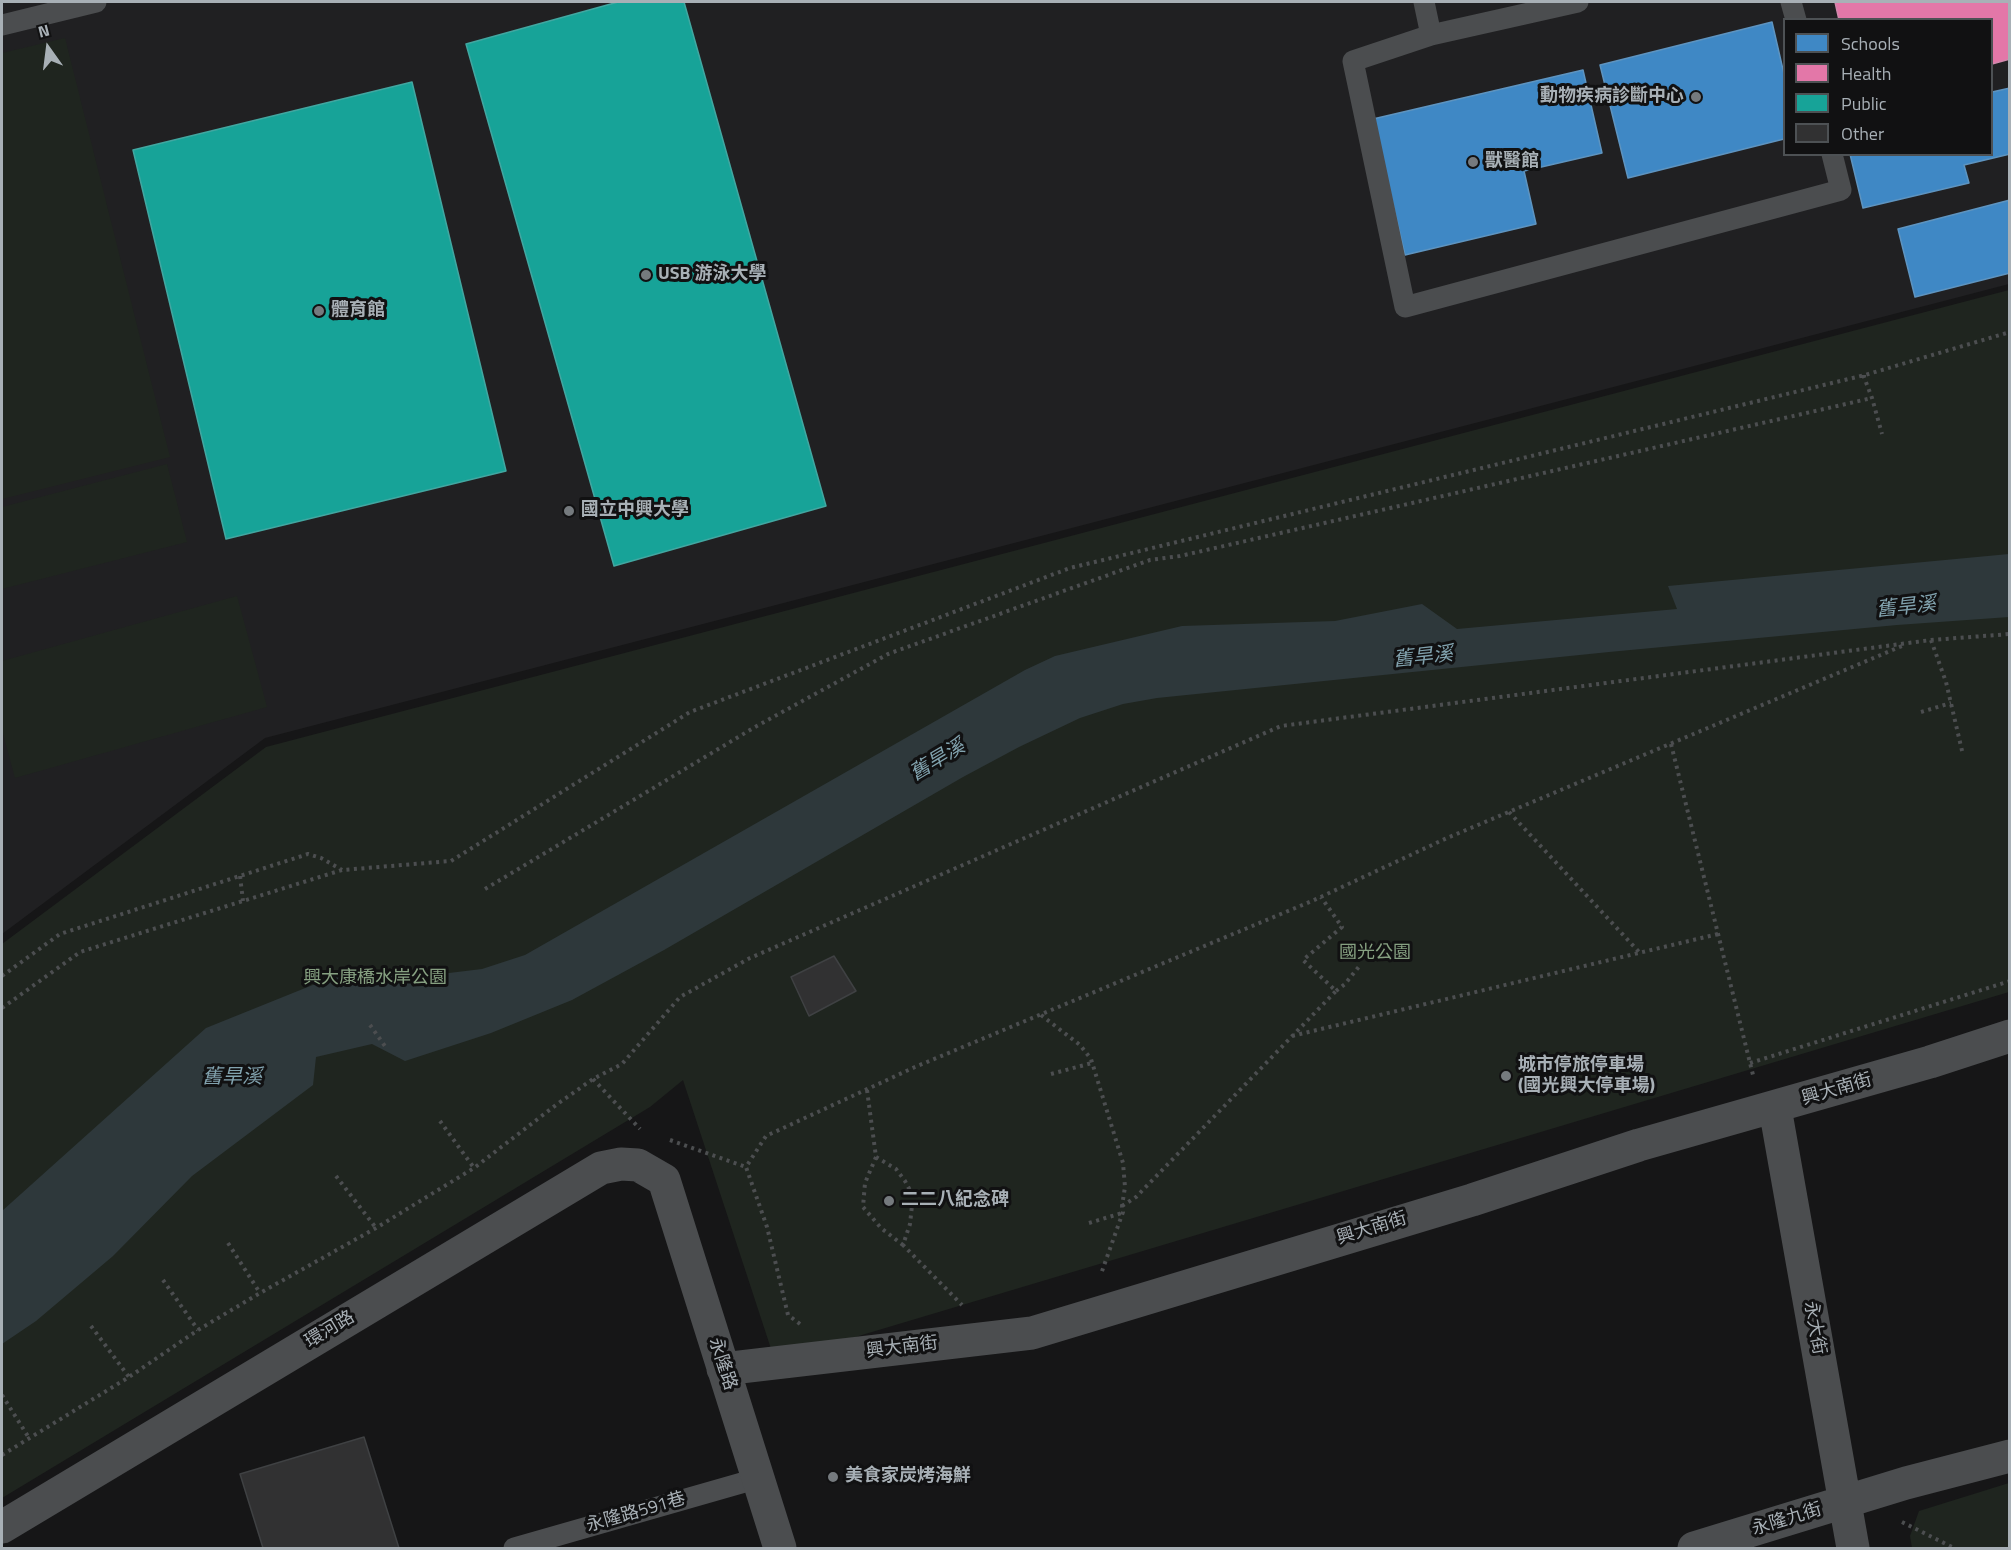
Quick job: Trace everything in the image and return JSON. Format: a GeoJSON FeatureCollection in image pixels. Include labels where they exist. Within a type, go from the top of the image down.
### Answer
{"type":"FeatureCollection","features":[{"type":"Feature","properties":{"kind":"street","name":"興大南街"},"geometry":{"type":"LineString","coordinates":[[723,1370],[1032,1333],[1472,1200],[1639,1145],[1766,1097],[1930,1062],[2010,1036]]}},
{"type":"Feature","properties":{"kind":"street","name":"永大街"},"geometry":{"type":"LineString","coordinates":[[1766,1097],[1853,1548]]}},
{"type":"Feature","properties":{"kind":"street","name":"環河路"},"geometry":{"type":"LineString","coordinates":[[2,1527],[601,1168],[621,1164],[638,1165],[664,1180]]}},
{"type":"Feature","properties":{"kind":"street","name":"永隆路"},"geometry":{"type":"LineString","coordinates":[[664,1180],[780,1548]]}},
{"type":"Feature","properties":{"kind":"street","name":"永隆九街"},"geometry":{"type":"LineString","coordinates":[[1694,1548],[1845,1502],[2010,1456]]}},
{"type":"Feature","properties":{"kind":"lane"},"geometry":{"type":"LineString","coordinates":[[2,24],[96,2]]}},
{"type":"Feature","properties":{"kind":"lane"},"geometry":{"type":"LineString","coordinates":[[1424,2],[1431,35]]}},
{"type":"Feature","properties":{"kind":"lane"},"geometry":{"type":"LineString","coordinates":[[1578,2],[1431,35],[1353,61],[1405,307],[1841,190],[1832,156]]}},
{"type":"Feature","properties":{"kind":"lane"},"geometry":{"type":"LineString","coordinates":[[1791,2],[1795,18]]}},
{"type":"Feature","properties":{"kind":"lane","name":"永隆路591巷"},"geometry":{"type":"LineString","coordinates":[[514,1548],[759,1478]]}},
{"type":"Feature","properties":{"kind":"path"},"geometry":{"type":"LineString","coordinates":[[2,1008],[80,952],[342,870],[451,861],[690,712],[1070,568],[1864,375],[2010,332]]}},
{"type":"Feature","properties":{"kind":"path"},"geometry":{"type":"LineString","coordinates":[[1864,375],[1882,434]]}},
{"type":"Feature","properties":{"kind":"path"},"geometry":{"type":"LineString","coordinates":[[485,889],[755,727],[888,654],[1150,560],[1180,556],[1872,398]]}},
{"type":"Feature","properties":{"kind":"path"},"geometry":{"type":"LineString","coordinates":[[2,1455],[129,1377],[198,1330],[376,1228],[474,1168],[593,1079],[622,1064],[680,997],[750,957],[1281,726],[1931,640],[2010,634]]}},
{"type":"Feature","properties":{"kind":"path"},"geometry":{"type":"LineString","coordinates":[[1931,640],[1951,704],[1963,755]]}},
{"type":"Feature","properties":{"kind":"path"},"geometry":{"type":"LineString","coordinates":[[746,1167],[766,1136],[867,1090],[1321,897],[1447,838],[1909,644]]}},
{"type":"Feature","properties":{"kind":"path"},"geometry":{"type":"LineString","coordinates":[[1921,712],[1951,704]]}},
{"type":"Feature","properties":{"kind":"path"},"geometry":{"type":"LineString","coordinates":[[1671,744],[1750,1064],[1766,1097]]}},
{"type":"Feature","properties":{"kind":"path"},"geometry":{"type":"LineString","coordinates":[[1509,812],[1640,953]]}},
{"type":"Feature","properties":{"kind":"path"},"geometry":{"type":"LineString","coordinates":[[2,976],[60,934],[308,854],[321,858],[342,870]]}},
{"type":"Feature","properties":{"kind":"path"},"geometry":{"type":"LineString","coordinates":[[240,876],[243,901]]}},
{"type":"Feature","properties":{"kind":"path"},"geometry":{"type":"LineString","coordinates":[[1321,897],[1342,927],[1303,960],[1336,991]]}},
{"type":"Feature","properties":{"kind":"path"},"geometry":{"type":"LineString","coordinates":[[1292,1036],[1718,934]]}},
{"type":"Feature","properties":{"kind":"path"},"geometry":{"type":"LineString","coordinates":[[1122,1206],[1136,1197],[1361,964]]}},
{"type":"Feature","properties":{"kind":"path"},"geometry":{"type":"LineString","coordinates":[[1750,1064],[2010,981]]}},
{"type":"Feature","properties":{"kind":"path"},"geometry":{"type":"LineString","coordinates":[[1040,1015],[1080,1045],[1092,1063],[1123,1163],[1125,1187],[1123,1212],[1101,1274]]}},
{"type":"Feature","properties":{"kind":"path"},"geometry":{"type":"LineString","coordinates":[[370,1025],[387,1048]]}},
{"type":"Feature","properties":{"kind":"path"},"geometry":{"type":"LineString","coordinates":[[1051,1074],[1092,1063]]}},
{"type":"Feature","properties":{"kind":"path"},"geometry":{"type":"LineString","coordinates":[[593,1079],[638,1128],[648,1132]]}},
{"type":"Feature","properties":{"kind":"path"},"geometry":{"type":"LineString","coordinates":[[867,1090],[876,1157],[865,1183],[863,1207],[881,1228],[903,1245],[964,1308]]}},
{"type":"Feature","properties":{"kind":"path"},"geometry":{"type":"LineString","coordinates":[[440,1121],[474,1168]]}},
{"type":"Feature","properties":{"kind":"path"},"geometry":{"type":"LineString","coordinates":[[659,1136],[746,1167]]}},
{"type":"Feature","properties":{"kind":"path"},"geometry":{"type":"LineString","coordinates":[[876,1157],[896,1169],[913,1196],[910,1224],[903,1245]]}},
{"type":"Feature","properties":{"kind":"path"},"geometry":{"type":"LineString","coordinates":[[746,1167],[767,1227],[788,1315],[809,1328]]}},
{"type":"Feature","properties":{"kind":"path"},"geometry":{"type":"LineString","coordinates":[[336,1176],[376,1228]]}},
{"type":"Feature","properties":{"kind":"path"},"geometry":{"type":"LineString","coordinates":[[1089,1223],[1123,1212]]}},
{"type":"Feature","properties":{"kind":"path"},"geometry":{"type":"LineString","coordinates":[[228,1243],[260,1293]]}},
{"type":"Feature","properties":{"kind":"path"},"geometry":{"type":"LineString","coordinates":[[163,1280],[198,1330]]}},
{"type":"Feature","properties":{"kind":"path"},"geometry":{"type":"LineString","coordinates":[[91,1326],[129,1377]]}},
{"type":"Feature","properties":{"kind":"path"},"geometry":{"type":"LineString","coordinates":[[2,1395],[29,1438]]}},
{"type":"Feature","properties":{"kind":"shaded area","name":"國立中興大學"},"geometry":{"type":"Polygon","coordinates":[[[2,2],[2009,2],[2009,284],[265,738],[2,934],[2,2]]]}},
{"type":"Feature","properties":{"kind":"green space"},"geometry":{"type":"Polygon","coordinates":[[[65,38],[170,457],[2,499],[2,53],[65,38]]]}},
{"type":"Feature","properties":{"kind":"green space","name":"興大康橋水岸公園"},"geometry":{"type":"Polygon","coordinates":[[[2009,290],[2009,992],[775,1361],[683,1080],[650,1107],[2,1498],[2,944],[266,747],[2009,290]]]}},
{"type":"Feature","properties":{"kind":"green space"},"geometry":{"type":"Polygon","coordinates":[[[167,464],[187,542],[2,589],[2,507],[167,464]]]}},
{"type":"Feature","properties":{"kind":"green space"},"geometry":{"type":"Polygon","coordinates":[[[237,596],[267,707],[15,778],[2,730],[2,661],[237,596]]]}},
{"type":"Feature","properties":{"kind":"green space"},"geometry":{"type":"Polygon","coordinates":[[[2009,1483],[2009,1548],[1912,1548],[1910,1536],[1919,1511],[2009,1483]]]}},
{"type":"Feature","properties":{"kind":"water","name":"舊旱溪"},"geometry":{"type":"Polygon","coordinates":[[[2009,554],[2009,617],[1609,652],[1157,698],[1123,704],[1080,718],[963,777],[664,950],[572,1000],[491,1033],[405,1061],[372,1044],[316,1057],[313,1085],[192,1176],[113,1256],[36,1321],[2,1344],[2,1211],[206,1028],[350,970],[449,973],[482,969],[525,955],[1025,670],[1055,656],[1182,626],[1335,621],[1422,604],[1457,629],[1677,609],[1668,586],[2009,554]]]}},
{"type":"Feature","properties":{"kind":"building: Schools","name":"動物疾病診斷中心"},"geometry":{"type":"Polygon","coordinates":[[[1772,22],[1783,70],[1783,139],[1628,178],[1600,65],[1772,22]]]}},
{"type":"Feature","properties":{"kind":"building: Schools","name":"獸醫館"},"geometry":{"type":"Polygon","coordinates":[[[1583,70],[1602,153],[1524,171],[1536,224],[1405,255],[1373,119],[1583,70]]]}},
{"type":"Feature","properties":{"kind":"building: Schools"},"geometry":{"type":"Polygon","coordinates":[[[2010,88],[2010,154],[1964,165],[1969,183],[1863,208],[1850,156],[1993,156],[1993,92],[2010,88]]]}},
{"type":"Feature","properties":{"kind":"building: Schools"},"geometry":{"type":"Polygon","coordinates":[[[2010,200],[2010,273],[1915,297],[1898,229],[2010,200]]]}},
{"type":"Feature","properties":{"kind":"building: Health"},"geometry":{"type":"Polygon","coordinates":[[[1835,2],[2010,2],[2010,59],[1993,64],[1993,18],[1839,18],[1835,2]]]}},
{"type":"Feature","properties":{"kind":"building: Public","name":"USB 游泳大學"},"geometry":{"type":"Polygon","coordinates":[[[618,2],[684,2],[826,506],[614,566],[466,44],[618,2]]]}},
{"type":"Feature","properties":{"kind":"building: Public","name":"體育館"},"geometry":{"type":"Polygon","coordinates":[[[412,82],[506,471],[226,539],[133,150],[412,82]]]}},
{"type":"Feature","properties":{"kind":"building: Other"},"geometry":{"type":"Polygon","coordinates":[[[834,956],[856,991],[809,1016],[791,977],[834,956]]]}},
{"type":"Feature","properties":{"kind":"building: Other"},"geometry":{"type":"Polygon","coordinates":[[[364,1437],[399,1548],[263,1548],[240,1474],[364,1437]]]}},
{"type":"Feature","properties":{"kind":"place","name":"動物疾病診斷中心"},"geometry":{"type":"Point","coordinates":[1696,97]}},
{"type":"Feature","properties":{"kind":"place","name":"獸醫館"},"geometry":{"type":"Point","coordinates":[1473,162]}},
{"type":"Feature","properties":{"kind":"place","name":"USB 游泳大學"},"geometry":{"type":"Point","coordinates":[646,275]}},
{"type":"Feature","properties":{"kind":"place","name":"體育館"},"geometry":{"type":"Point","coordinates":[319,311]}},
{"type":"Feature","properties":{"kind":"place","name":"國立中興大學"},"geometry":{"type":"Point","coordinates":[569,511]}},
{"type":"Feature","properties":{"kind":"place","name":"城市停旅停車場 (國光興大停車場)"},"geometry":{"type":"Point","coordinates":[1506,1076]}},
{"type":"Feature","properties":{"kind":"place","name":"二二八紀念碑"},"geometry":{"type":"Point","coordinates":[889,1201]}},
{"type":"Feature","properties":{"kind":"place","name":"美食家炭烤海鮮"},"geometry":{"type":"Point","coordinates":[833,1477]}},
{"type":"Feature","properties":{"kind":"park label","name":"國光公園"},"geometry":{"type":"Point","coordinates":[1375,954]}}]}
